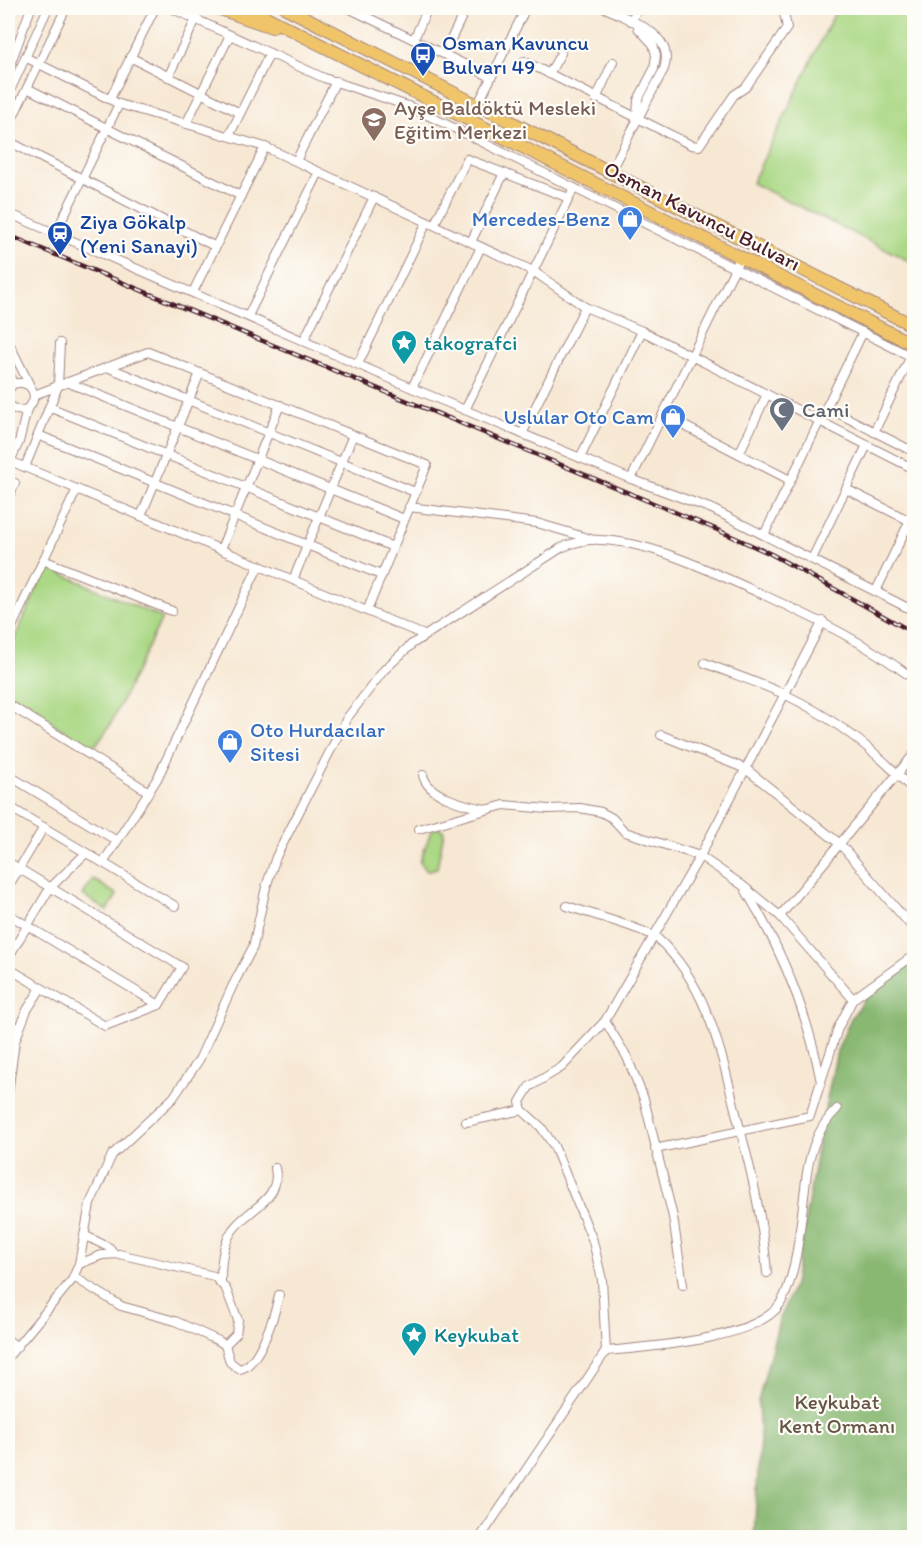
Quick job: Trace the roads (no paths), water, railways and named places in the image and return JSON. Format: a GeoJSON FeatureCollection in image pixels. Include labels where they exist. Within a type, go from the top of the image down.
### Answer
{"type":"FeatureCollection","features":[{"type":"Feature","properties":{"kind":"highway"},"geometry":{"type":"LineString","coordinates":[[217,8],[306,38]]}},
{"type":"Feature","properties":{"kind":"highway","name":"Osman Kavuncu Bulvarı"},"geometry":{"type":"LineString","coordinates":[[248,8],[913,353]]}},
{"type":"Feature","properties":{"kind":"highway","name":"Osman Kavuncu Bulvarı"},"geometry":{"type":"LineString","coordinates":[[286,8],[915,326]]}},
{"type":"Feature","properties":{"kind":"highway"},"geometry":{"type":"LineString","coordinates":[[296,8],[314,22]]}},
{"type":"Feature","properties":{"kind":"street"},"geometry":{"type":"LineString","coordinates":[[8,70],[32,8]]}},
{"type":"Feature","properties":{"kind":"street"},"geometry":{"type":"LineString","coordinates":[[8,95],[48,8]]}},
{"type":"Feature","properties":{"kind":"street"},"geometry":{"type":"LineString","coordinates":[[8,127],[66,8]]}},
{"type":"Feature","properties":{"kind":"street"},"geometry":{"type":"LineString","coordinates":[[110,99],[155,8]]}},
{"type":"Feature","properties":{"kind":"street"},"geometry":{"type":"LineString","coordinates":[[171,8],[336,81],[408,106],[574,188],[738,262],[863,332],[913,353],[874,432]]}},
{"type":"Feature","properties":{"kind":"street"},"geometry":{"type":"LineString","coordinates":[[348,8],[491,77]]}},
{"type":"Feature","properties":{"kind":"street"},"geometry":{"type":"LineString","coordinates":[[414,39],[428,8]]}},
{"type":"Feature","properties":{"kind":"street"},"geometry":{"type":"LineString","coordinates":[[444,54],[466,8]]}},
{"type":"Feature","properties":{"kind":"street"},"geometry":{"type":"LineString","coordinates":[[477,106],[526,8]]}},
{"type":"Feature","properties":{"kind":"street"},"geometry":{"type":"LineString","coordinates":[[605,8],[631,21],[651,41],[656,53],[654,69],[638,100],[637,118],[610,172]]}},
{"type":"Feature","properties":{"kind":"street"},"geometry":{"type":"LineString","coordinates":[[631,21],[638,8]]}},
{"type":"Feature","properties":{"kind":"street"},"geometry":{"type":"LineString","coordinates":[[524,61],[691,145],[703,144],[735,95],[746,87],[787,28],[783,8]]}},
{"type":"Feature","properties":{"kind":"street"},"geometry":{"type":"LineString","coordinates":[[168,76],[196,19]]}},
{"type":"Feature","properties":{"kind":"street"},"geometry":{"type":"LineString","coordinates":[[186,124],[230,35]]}},
{"type":"Feature","properties":{"kind":"street"},"geometry":{"type":"LineString","coordinates":[[8,43],[16,48]]}},
{"type":"Feature","properties":{"kind":"street"},"geometry":{"type":"LineString","coordinates":[[549,74],[561,52]]}},
{"type":"Feature","properties":{"kind":"street"},"geometry":{"type":"LineString","coordinates":[[229,136],[270,53]]}},
{"type":"Feature","properties":{"kind":"street"},"geometry":{"type":"LineString","coordinates":[[25,57],[119,104],[265,147],[374,197],[533,271],[585,307],[642,331],[915,469]]}},
{"type":"Feature","properties":{"kind":"street"},"geometry":{"type":"LineString","coordinates":[[130,57],[240,113]]}},
{"type":"Feature","properties":{"kind":"street"},"geometry":{"type":"LineString","coordinates":[[596,99],[613,62]]}},
{"type":"Feature","properties":{"kind":"street"},"geometry":{"type":"LineString","coordinates":[[296,161],[336,81]]}},
{"type":"Feature","properties":{"kind":"street"},"geometry":{"type":"LineString","coordinates":[[27,88],[241,196]]}},
{"type":"Feature","properties":{"kind":"street"},"geometry":{"type":"LineString","coordinates":[[56,232],[119,104]]}},
{"type":"Feature","properties":{"kind":"street"},"geometry":{"type":"LineString","coordinates":[[8,141],[216,247]]}},
{"type":"Feature","properties":{"kind":"street"},"geometry":{"type":"LineString","coordinates":[[194,292],[265,147]]}},
{"type":"Feature","properties":{"kind":"street"},"geometry":{"type":"LineString","coordinates":[[358,364],[467,159],[569,198]]}},
{"type":"Feature","properties":{"kind":"street"},"geometry":{"type":"LineString","coordinates":[[248,316],[319,172]]}},
{"type":"Feature","properties":{"kind":"street"},"geometry":{"type":"LineString","coordinates":[[471,242],[504,173]]}},
{"type":"Feature","properties":{"kind":"street"},"geometry":{"type":"LineString","coordinates":[[465,410],[574,188]]}},
{"type":"Feature","properties":{"kind":"street"},"geometry":{"type":"LineString","coordinates":[[304,340],[374,197]]}},
{"type":"Feature","properties":{"kind":"street"},"geometry":{"type":"LineString","coordinates":[[8,213],[412,388],[631,479],[712,508],[915,611]]}},
{"type":"Feature","properties":{"kind":"street"},"geometry":{"type":"LineString","coordinates":[[412,388],[481,247]]}},
{"type":"Feature","properties":{"kind":"street"},"geometry":{"type":"LineString","coordinates":[[631,479],[738,262]]}},
{"type":"Feature","properties":{"kind":"street"},"geometry":{"type":"LineString","coordinates":[[522,434],[585,307]]}},
{"type":"Feature","properties":{"kind":"street"},"geometry":{"type":"LineString","coordinates":[[580,458],[642,331]]}},
{"type":"Feature","properties":{"kind":"street"},"geometry":{"type":"LineString","coordinates":[[764,535],[863,332]]}},
{"type":"Feature","properties":{"kind":"street"},"geometry":{"type":"LineString","coordinates":[[8,341],[32,391],[32,404],[27,409],[22,431],[9,463],[25,467],[424,635]]}},
{"type":"Feature","properties":{"kind":"street"},"geometry":{"type":"LineString","coordinates":[[25,467],[58,386],[60,343]]}},
{"type":"Feature","properties":{"kind":"street"},"geometry":{"type":"LineString","coordinates":[[32,391],[58,386],[148,352],[427,465],[367,611]]}},
{"type":"Feature","properties":{"kind":"street"},"geometry":{"type":"LineString","coordinates":[[107,367],[415,492]]}},
{"type":"Feature","properties":{"kind":"street"},"geometry":{"type":"LineString","coordinates":[[8,371],[10,386],[24,383],[32,391]]}},
{"type":"Feature","properties":{"kind":"street"},"geometry":{"type":"LineString","coordinates":[[141,516],[200,373]]}},
{"type":"Feature","properties":{"kind":"street"},"geometry":{"type":"LineString","coordinates":[[67,382],[404,519]]}},
{"type":"Feature","properties":{"kind":"street"},"geometry":{"type":"LineString","coordinates":[[739,454],[767,394]]}},
{"type":"Feature","properties":{"kind":"street"},"geometry":{"type":"LineString","coordinates":[[8,404],[16,410],[27,409]]}},
{"type":"Feature","properties":{"kind":"street"},"geometry":{"type":"LineString","coordinates":[[221,549],[280,405]]}},
{"type":"Feature","properties":{"kind":"street"},"geometry":{"type":"LineString","coordinates":[[49,407],[393,547]]}},
{"type":"Feature","properties":{"kind":"street"},"geometry":{"type":"LineString","coordinates":[[826,407],[915,452]]}},
{"type":"Feature","properties":{"kind":"street"},"geometry":{"type":"LineString","coordinates":[[663,415],[790,480]]}},
{"type":"Feature","properties":{"kind":"street"},"geometry":{"type":"LineString","coordinates":[[38,435],[381,575]]}},
{"type":"Feature","properties":{"kind":"street"},"geometry":{"type":"LineString","coordinates":[[294,580],[353,435]]}},
{"type":"Feature","properties":{"kind":"street"},"geometry":{"type":"LineString","coordinates":[[812,559],[867,445]]}},
{"type":"Feature","properties":{"kind":"street"},"geometry":{"type":"LineString","coordinates":[[8,499],[15,483]]}},
{"type":"Feature","properties":{"kind":"street"},"geometry":{"type":"LineString","coordinates":[[8,635],[77,489]]}},
{"type":"Feature","properties":{"kind":"street"},"geometry":{"type":"LineString","coordinates":[[846,489],[910,521]]}},
{"type":"Feature","properties":{"kind":"street"},"geometry":{"type":"LineString","coordinates":[[409,507],[537,523],[592,540],[616,542],[677,559],[824,621],[878,653],[915,679]]}},
{"type":"Feature","properties":{"kind":"street"},"geometry":{"type":"LineString","coordinates":[[876,591],[915,512]]}},
{"type":"Feature","properties":{"kind":"street"},"geometry":{"type":"LineString","coordinates":[[8,1357],[74,1277],[80,1264],[93,1194],[112,1155],[173,1098],[199,1060],[233,984],[253,947],[266,887],[276,856],[339,730],[384,670],[424,635],[561,548],[592,540]]}},
{"type":"Feature","properties":{"kind":"street"},"geometry":{"type":"LineString","coordinates":[[43,560],[172,611]]}},
{"type":"Feature","properties":{"kind":"street"},"geometry":{"type":"LineString","coordinates":[[103,863],[149,792],[194,705],[259,566]]}},
{"type":"Feature","properties":{"kind":"street"},"geometry":{"type":"LineString","coordinates":[[480,1538],[606,1351],[602,1280],[595,1247],[551,1140],[541,1127],[522,1110],[520,1102],[526,1090],[562,1067],[605,1021],[700,856],[824,621]]}},
{"type":"Feature","properties":{"kind":"street"},"geometry":{"type":"LineString","coordinates":[[705,663],[786,694],[852,736],[915,791]]}},
{"type":"Feature","properties":{"kind":"street"},"geometry":{"type":"LineString","coordinates":[[8,704],[149,792]]}},
{"type":"Feature","properties":{"kind":"street"},"geometry":{"type":"LineString","coordinates":[[661,735],[746,769],[840,844],[915,929]]}},
{"type":"Feature","properties":{"kind":"street"},"geometry":{"type":"LineString","coordinates":[[780,916],[915,754]]}},
{"type":"Feature","properties":{"kind":"street"},"geometry":{"type":"LineString","coordinates":[[8,775],[117,841]]}},
{"type":"Feature","properties":{"kind":"street"},"geometry":{"type":"LineString","coordinates":[[423,775],[426,784],[445,795],[487,809]]}},
{"type":"Feature","properties":{"kind":"street"},"geometry":{"type":"LineString","coordinates":[[419,829],[510,804],[546,809],[594,810],[612,818],[625,832],[700,856],[742,885],[780,916],[853,999]]}},
{"type":"Feature","properties":{"kind":"street"},"geometry":{"type":"LineString","coordinates":[[8,806],[175,906]]}},
{"type":"Feature","properties":{"kind":"street"},"geometry":{"type":"LineString","coordinates":[[8,887],[44,827]]}},
{"type":"Feature","properties":{"kind":"street"},"geometry":{"type":"LineString","coordinates":[[8,958],[50,888],[86,853]]}},
{"type":"Feature","properties":{"kind":"street"},"geometry":{"type":"LineString","coordinates":[[8,862],[182,967],[159,1005],[105,1026],[8,968]]}},
{"type":"Feature","properties":{"kind":"street"},"geometry":{"type":"LineString","coordinates":[[742,885],[773,940],[793,983],[808,1028],[822,1085]]}},
{"type":"Feature","properties":{"kind":"street"},"geometry":{"type":"LineString","coordinates":[[567,906],[655,936],[689,974],[715,1030],[754,1176],[763,1228],[767,1273]]}},
{"type":"Feature","properties":{"kind":"street"},"geometry":{"type":"LineString","coordinates":[[8,914],[159,1005]]}},
{"type":"Feature","properties":{"kind":"street"},"geometry":{"type":"LineString","coordinates":[[656,1149],[740,1129],[808,1118],[814,1112],[838,1028],[853,999],[915,955]]}},
{"type":"Feature","properties":{"kind":"street"},"geometry":{"type":"LineString","coordinates":[[8,1093],[15,1041],[27,1010],[41,988]]}},
{"type":"Feature","properties":{"kind":"street"},"geometry":{"type":"LineString","coordinates":[[605,1021],[638,1083],[673,1217],[683,1285]]}},
{"type":"Feature","properties":{"kind":"street"},"geometry":{"type":"LineString","coordinates":[[8,1022],[19,1030]]}},
{"type":"Feature","properties":{"kind":"street"},"geometry":{"type":"LineString","coordinates":[[8,1051],[15,1041]]}},
{"type":"Feature","properties":{"kind":"street"},"geometry":{"type":"LineString","coordinates":[[606,1351],[711,1338],[754,1322],[776,1309],[784,1297],[795,1254],[812,1150],[822,1126],[837,1109]]}},
{"type":"Feature","properties":{"kind":"street"},"geometry":{"type":"LineString","coordinates":[[466,1122],[522,1110]]}},
{"type":"Feature","properties":{"kind":"street"},"geometry":{"type":"LineString","coordinates":[[225,1345],[236,1334],[238,1320],[221,1281],[228,1238],[240,1222],[258,1209],[269,1196],[276,1182],[275,1168]]}},
{"type":"Feature","properties":{"kind":"street"},"geometry":{"type":"LineString","coordinates":[[84,1235],[110,1248],[114,1254]]}},
{"type":"Feature","properties":{"kind":"street"},"geometry":{"type":"LineString","coordinates":[[80,1264],[114,1254],[183,1267],[210,1274],[221,1281]]}},
{"type":"Feature","properties":{"kind":"street"},"geometry":{"type":"LineString","coordinates":[[74,1277],[121,1306],[175,1322],[225,1345],[230,1362],[235,1368],[242,1369],[256,1357],[279,1295]]}},
{"type":"Feature","properties":{"kind":"street"},"geometry":{"type":"LineString","coordinates":[[8,1340],[17,1347]]}},
{"type":"Feature","properties":{"kind":"railway"},"geometry":{"type":"LineString","coordinates":[[8,235],[713,528],[771,554],[914,633]]}},
{"type":"Feature","properties":{"kind":"place","name":"Osman Kavuncu Bulvarı 49"},"geometry":{"type":"Point","coordinates":[423,78]}},
{"type":"Feature","properties":{"kind":"place","name":"Ayşe Baldöktü Mesleki Eğitim Merkezi"},"geometry":{"type":"Point","coordinates":[374,143]}},
{"type":"Feature","properties":{"kind":"place","name":"Mercedes-Benz"},"geometry":{"type":"Point","coordinates":[630,242]}},
{"type":"Feature","properties":{"kind":"place","name":"Ziya Gökalp (Yeni Sanayi)"},"geometry":{"type":"Point","coordinates":[60,257]}},
{"type":"Feature","properties":{"kind":"place","name":"takografci"},"geometry":{"type":"Point","coordinates":[404,366]}},
{"type":"Feature","properties":{"kind":"place","name":"Cami"},"geometry":{"type":"Point","coordinates":[782,433]}},
{"type":"Feature","properties":{"kind":"place","name":"Uslular Oto Cam"},"geometry":{"type":"Point","coordinates":[673,440]}},
{"type":"Feature","properties":{"kind":"place","name":"Oto Hurdacılar Sitesi"},"geometry":{"type":"Point","coordinates":[230,765]}},
{"type":"Feature","properties":{"kind":"place","name":"Keykubat"},"geometry":{"type":"Point","coordinates":[414,1358]}},
{"type":"Feature","properties":{"kind":"park label","name":"Keykubat Kent Ormanı"},"geometry":{"type":"Point","coordinates":[837,1414]}}]}
